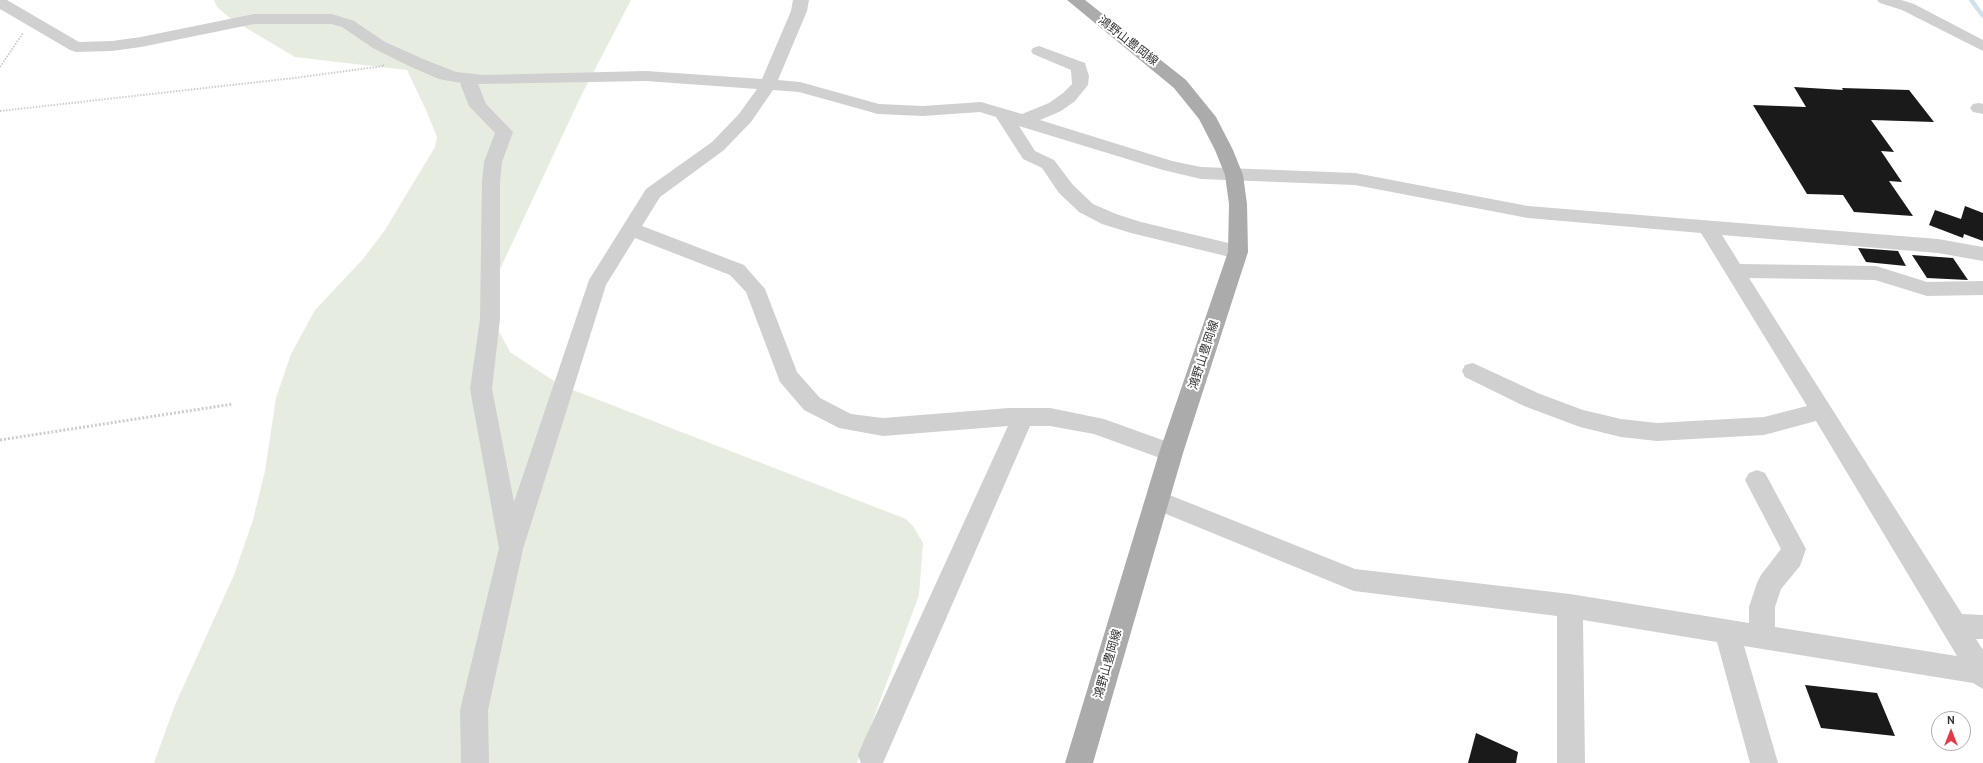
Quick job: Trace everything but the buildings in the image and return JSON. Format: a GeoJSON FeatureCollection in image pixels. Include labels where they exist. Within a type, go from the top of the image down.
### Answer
{"type":"FeatureCollection","features":[{"type":"Feature","properties":{"kind":"main road","name":"鴻野山豊岡線"},"geometry":{"type":"LineString","coordinates":[[1075,0],[1180,84],[1207,117],[1224,150],[1234,175],[1238,204],[1238,252],[1171,453],[1079,763]]}},
{"type":"Feature","properties":{"kind":"street"},"geometry":{"type":"LineString","coordinates":[[475,763],[474,710],[511,549],[596,285],[654,193],[718,146],[746,118],[768,85],[799,11],[800,0]]}},
{"type":"Feature","properties":{"kind":"street"},"geometry":{"type":"LineString","coordinates":[[1885,0],[1908,7],[1983,46]]}},
{"type":"Feature","properties":{"kind":"street"},"geometry":{"type":"LineString","coordinates":[[3,2],[31,21],[76,47],[112,46],[141,42],[254,20],[293,18],[332,19],[348,24],[379,45],[445,75],[470,79],[646,76],[800,87],[878,109],[923,111],[981,107],[1021,121],[1169,166],[1201,173],[1355,179],[1528,212],[1938,246],[1983,254]]}},
{"type":"Feature","properties":{"kind":"street"},"geometry":{"type":"LineString","coordinates":[[1021,121],[1055,107],[1069,97],[1080,85],[1082,76],[1079,67],[1039,51]]}},
{"type":"Feature","properties":{"kind":"street"},"geometry":{"type":"LineString","coordinates":[[470,79],[469,86],[478,106],[504,132],[493,162],[491,182],[490,319],[481,389],[511,549]]}},
{"type":"Feature","properties":{"kind":"street"},"geometry":{"type":"LineString","coordinates":[[1003,114],[1029,155],[1048,164],[1066,189],[1086,208],[1109,219],[1138,228],[1238,252]]}},
{"type":"Feature","properties":{"kind":"street"},"geometry":{"type":"LineString","coordinates":[[1707,227],[1955,626],[1982,674]]}},
{"type":"Feature","properties":{"kind":"street"},"geometry":{"type":"LineString","coordinates":[[631,229],[737,270],[755,288],[788,376],[812,404],[847,422],[883,427],[1023,417],[1050,417],[1096,425],[1171,453]]}},
{"type":"Feature","properties":{"kind":"street"},"geometry":{"type":"LineString","coordinates":[[1734,271],[1876,273],[1927,288],[1983,288]]}},
{"type":"Feature","properties":{"kind":"street"},"geometry":{"type":"LineString","coordinates":[[1473,371],[1532,400],[1580,418],[1621,428],[1657,432],[1764,426],[1822,411]]}},
{"type":"Feature","properties":{"kind":"street"},"geometry":{"type":"LineString","coordinates":[[872,755],[1023,417]]}},
{"type":"Feature","properties":{"kind":"street"},"geometry":{"type":"LineString","coordinates":[[1756,480],[1794,549],[1791,558],[1770,583],[1762,606],[1762,637]]}},
{"type":"Feature","properties":{"kind":"street"},"geometry":{"type":"LineString","coordinates":[[1157,500],[1354,580],[1570,606],[1982,674]]}},
{"type":"Feature","properties":{"kind":"street"},"geometry":{"type":"LineString","coordinates":[[1570,606],[1571,763]]}},
{"type":"Feature","properties":{"kind":"street"},"geometry":{"type":"LineString","coordinates":[[1955,626],[1983,627]]}},
{"type":"Feature","properties":{"kind":"street"},"geometry":{"type":"LineString","coordinates":[[1728,631],[1764,763]]}},
{"type":"Feature","properties":{"kind":"path"},"geometry":{"type":"LineString","coordinates":[[0,68],[31,21]]}},
{"type":"Feature","properties":{"kind":"path"},"geometry":{"type":"LineString","coordinates":[[0,111],[294,78],[384,66],[373,50],[379,45]]}},
{"type":"Feature","properties":{"kind":"path"},"geometry":{"type":"LineString","coordinates":[[0,440],[233,404]]}},
{"type":"Feature","properties":{"kind":"shaded area"},"geometry":{"type":"Polygon","coordinates":[[[214,0],[631,0],[580,98],[493,284],[497,328],[510,352],[560,385],[906,519],[913,526],[923,543],[919,595],[857,763],[154,763],[175,705],[234,575],[253,520],[265,471],[276,398],[291,354],[315,310],[363,259],[385,230],[435,147],[437,137],[407,70],[295,57],[231,19],[217,7],[214,0]]]}},
{"type":"Feature","properties":{"kind":"waterway"},"geometry":{"type":"LineString","coordinates":[[1971,0],[1983,16]]}}]}
